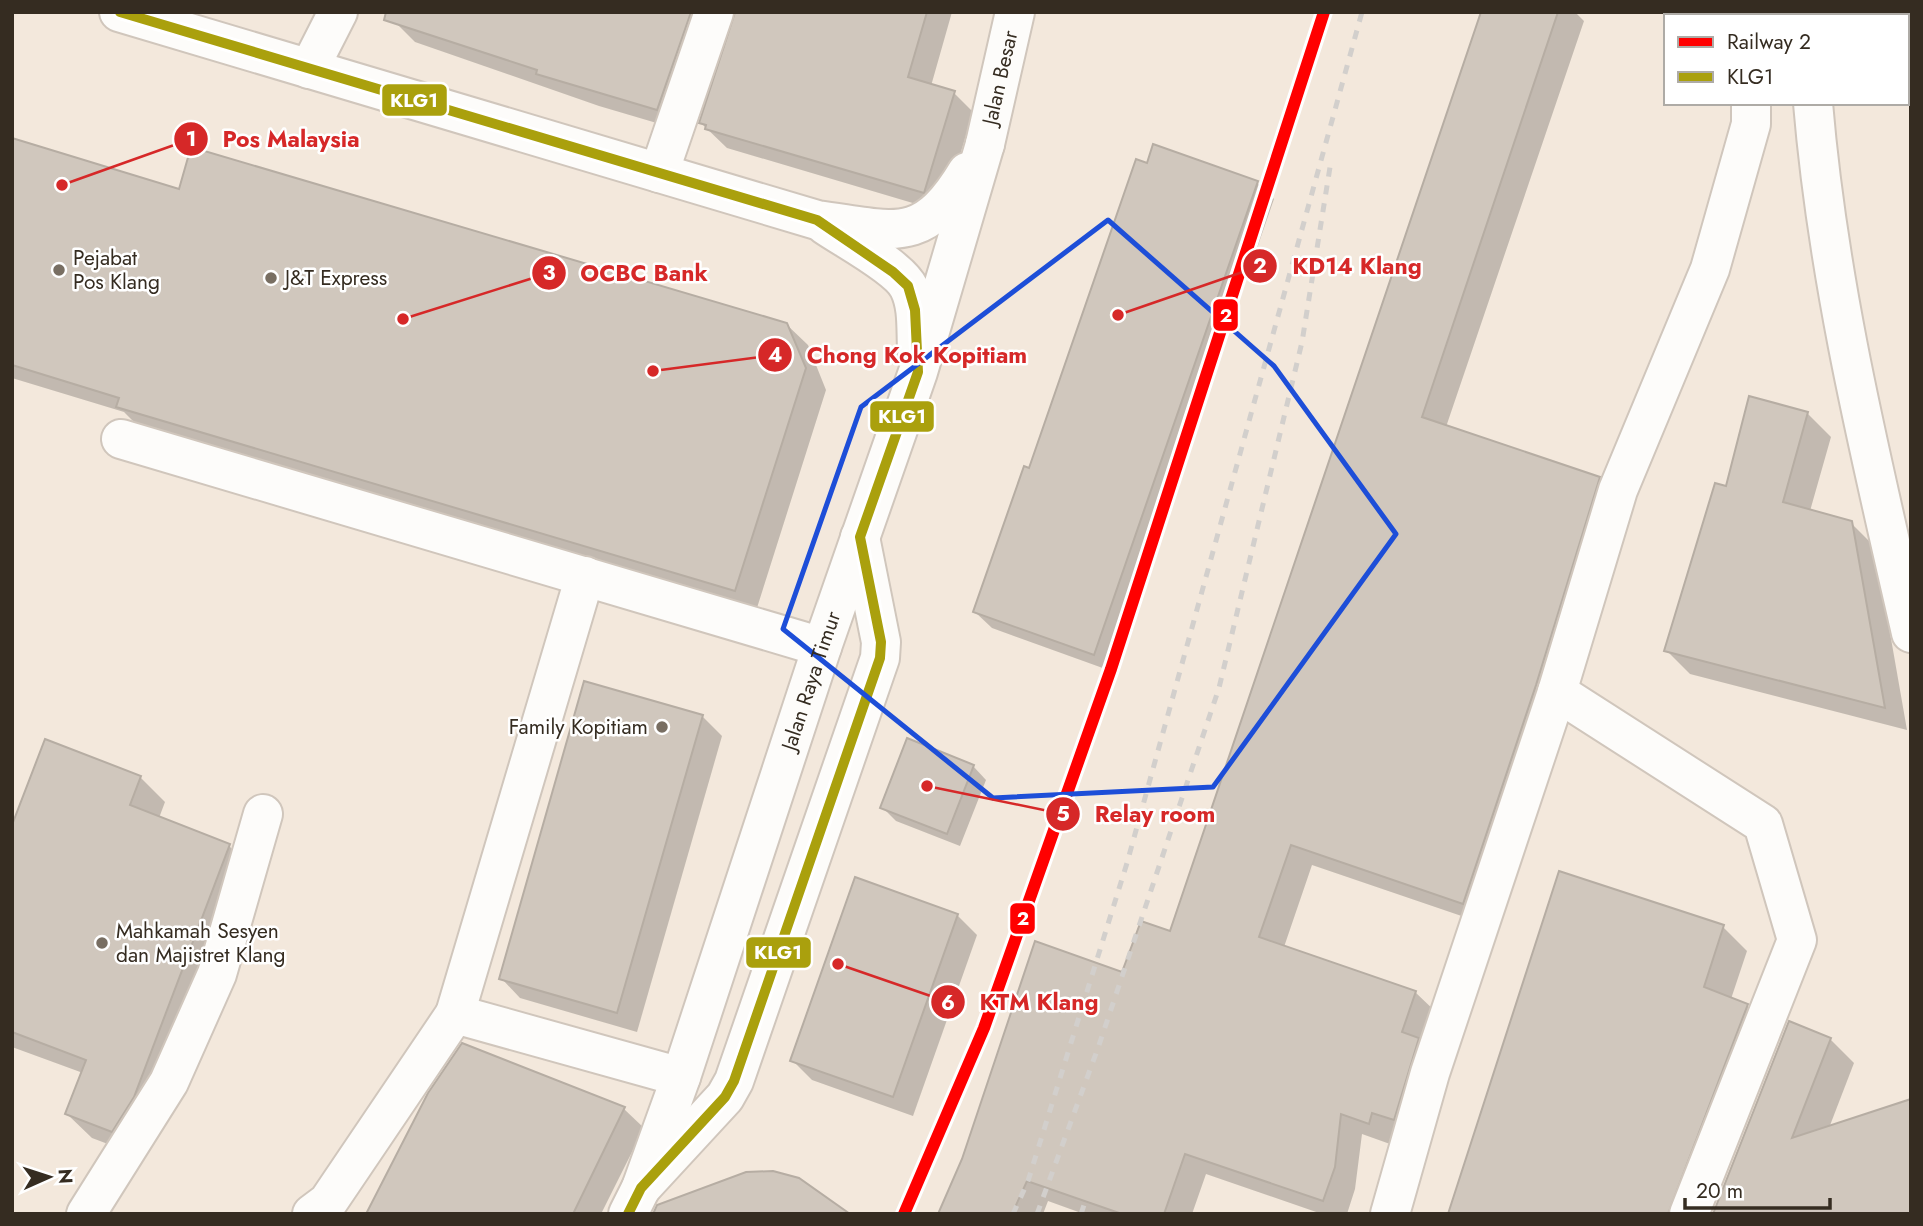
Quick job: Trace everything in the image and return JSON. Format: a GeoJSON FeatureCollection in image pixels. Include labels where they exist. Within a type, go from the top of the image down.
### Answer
{"type":"FeatureCollection","features":[{"type":"Feature","properties":{"kind":"main road"},"geometry":{"type":"LineString","coordinates":[[119,12],[817,220],[900,231],[931,218],[952,197],[985,144]]}},
{"type":"Feature","properties":{"kind":"main road"},"geometry":{"type":"LineString","coordinates":[[309,69],[338,12]]}},
{"type":"Feature","properties":{"kind":"main road"},"geometry":{"type":"LineString","coordinates":[[659,173],[715,12]]}},
{"type":"Feature","properties":{"kind":"main road","name":"Jalan Besar"},"geometry":{"type":"LineString","coordinates":[[985,144],[1015,12]]}},
{"type":"Feature","properties":{"kind":"main road"},"geometry":{"type":"LineString","coordinates":[[1390,1214],[1430,1073],[1557,692],[1618,490],[1710,270],[1751,124],[1751,105]]}},
{"type":"Feature","properties":{"kind":"main road"},"geometry":{"type":"LineString","coordinates":[[1812,105],[1817,153],[1855,391],[1911,634]]}},
{"type":"Feature","properties":{"kind":"main road","name":"Jalan Raya Timur"},"geometry":{"type":"LineString","coordinates":[[634,1201],[681,1077],[822,647],[918,372],[985,144]]}},
{"type":"Feature","properties":{"kind":"main road"},"geometry":{"type":"LineString","coordinates":[[817,220],[893,272],[908,286],[915,310],[918,372]]}},
{"type":"Feature","properties":{"kind":"main road"},"geometry":{"type":"LineString","coordinates":[[121,439],[822,647]]}},
{"type":"Feature","properties":{"kind":"main road"},"geometry":{"type":"LineString","coordinates":[[634,1201],[725,1097],[734,1082],[880,658],[881,642],[860,537]]}},
{"type":"Feature","properties":{"kind":"main road"},"geometry":{"type":"LineString","coordinates":[[320,1208],[454,1014],[585,576]]}},
{"type":"Feature","properties":{"kind":"main road"},"geometry":{"type":"LineString","coordinates":[[1557,692],[1763,824],[1797,940],[1689,1214]]}},
{"type":"Feature","properties":{"kind":"main road"},"geometry":{"type":"LineString","coordinates":[[86,1214],[169,1082],[217,974],[263,814]]}},
{"type":"Feature","properties":{"kind":"main road"},"geometry":{"type":"LineString","coordinates":[[454,1014],[681,1077]]}},
{"type":"Feature","properties":{"kind":"highlighted area"},"geometry":{"type":"Polygon","coordinates":[[[1108,220],[1274,366],[1396,534],[1213,787],[993,798],[783,629],[861,407],[1108,220]]]}},
{"type":"Feature","properties":{"kind":"building"},"geometry":{"type":"Polygon","coordinates":[[[386,12],[691,12],[657,110],[536,74],[537,70],[384,20],[386,12]]]}},
{"type":"Feature","properties":{"kind":"building"},"geometry":{"type":"Polygon","coordinates":[[[735,12],[927,12],[908,77],[955,91],[924,193],[705,129],[706,125],[699,123],[735,12]]]}},
{"type":"Feature","properties":{"kind":"building"},"geometry":{"type":"Polygon","coordinates":[[[1481,12],[1558,12],[1422,417],[1600,477],[1536,685],[1463,904],[1291,845],[1259,937],[1416,991],[1402,1032],[1419,1038],[1394,1120],[1372,1113],[1369,1124],[1341,1114],[1335,1167],[1323,1201],[1185,1154],[1164,1214],[1122,1214],[1027,1181],[1012,1214],[938,1214],[962,1159],[1035,941],[1122,972],[1141,921],[1170,931],[1481,12]]]}},
{"type":"Feature","properties":{"kind":"building"},"geometry":{"type":"Polygon","coordinates":[[[12,138],[179,189],[191,147],[787,323],[806,368],[735,591],[116,407],[119,398],[12,365],[12,138]]]}},
{"type":"Feature","properties":{"kind":"building"},"geometry":{"type":"Polygon","coordinates":[[[1153,144],[1258,181],[1094,655],[973,612],[1024,466],[1029,468],[1136,159],[1147,163],[1153,144]]]}},
{"type":"Feature","properties":{"kind":"building"},"geometry":{"type":"Polygon","coordinates":[[[1749,396],[1808,412],[1783,502],[1852,521],[1885,708],[1664,651],[1715,483],[1726,486],[1749,396]]]}},
{"type":"Feature","properties":{"kind":"building"},"geometry":{"type":"Polygon","coordinates":[[[584,681],[703,715],[617,1013],[499,979],[584,681]]]}},
{"type":"Feature","properties":{"kind":"building"},"geometry":{"type":"Polygon","coordinates":[[[907,738],[974,765],[947,834],[880,808],[907,738]]]}},
{"type":"Feature","properties":{"kind":"building","name":"Mahkamah Sesyen dan Majistret Klang"},"geometry":{"type":"Polygon","coordinates":[[[45,739],[141,776],[130,805],[230,844],[134,1097],[112,1132],[65,1114],[86,1060],[12,1032],[12,825],[45,739]]]}},
{"type":"Feature","properties":{"kind":"building"},"geometry":{"type":"Polygon","coordinates":[[[1559,871],[1724,925],[1704,987],[1748,1004],[1668,1214],[1448,1214],[1559,871]]]}},
{"type":"Feature","properties":{"kind":"building"},"geometry":{"type":"Polygon","coordinates":[[[855,877],[958,914],[893,1097],[790,1061],[855,877]]]}},
{"type":"Feature","properties":{"kind":"building"},"geometry":{"type":"Polygon","coordinates":[[[1789,1021],[1831,1038],[1792,1138],[1911,1099],[1911,1214],[1713,1214],[1789,1021]]]}},
{"type":"Feature","properties":{"kind":"building"},"geometry":{"type":"Polygon","coordinates":[[[462,1043],[625,1107],[573,1214],[366,1214],[428,1093],[462,1043]]]}},
{"type":"Feature","properties":{"kind":"building"},"geometry":{"type":"Polygon","coordinates":[[[773,1171],[799,1178],[850,1214],[653,1214],[657,1205],[746,1172],[773,1171]]]}},
{"type":"Feature","properties":{"kind":"railway"},"geometry":{"type":"LineString","coordinates":[[1013,1214],[1028,1181],[1127,863],[1362,12]]}},
{"type":"Feature","properties":{"kind":"railway"},"geometry":{"type":"LineString","coordinates":[[1037,1214],[1098,1048],[1219,688],[1302,342],[1331,161]]}},
{"type":"Feature","properties":{"kind":"railway"},"geometry":{"type":"LineString","coordinates":[[1081,1214],[1085,1202]]}},
{"type":"Feature","properties":{"kind":"rail line","name":"2"},"geometry":{"type":"LineString","coordinates":[[904,1214],[984,1028],[1111,669],[1324,12]]}},
{"type":"Feature","properties":{"kind":"transit line","name":"KLG1"},"geometry":{"type":"LineString","coordinates":[[120,12],[817,220],[893,272],[908,286],[915,310],[918,372],[860,537],[881,642],[880,658],[734,1081],[725,1097],[641,1188],[628,1214]]}},
{"type":"Feature","properties":{"kind":"place","name":"Pos Malaysia"},"geometry":{"type":"Point","coordinates":[62,185]}},
{"type":"Feature","properties":{"kind":"place","name":"Pejabat Pos Klang"},"geometry":{"type":"Point","coordinates":[59,270]}},
{"type":"Feature","properties":{"kind":"place","name":"J&T Express"},"geometry":{"type":"Point","coordinates":[271,278]}},
{"type":"Feature","properties":{"kind":"place","name":"KD14 Klang"},"geometry":{"type":"Point","coordinates":[1118,315]}},
{"type":"Feature","properties":{"kind":"place","name":"OCBC Bank"},"geometry":{"type":"Point","coordinates":[403,319]}},
{"type":"Feature","properties":{"kind":"place","name":"Chong Kok Kopitiam"},"geometry":{"type":"Point","coordinates":[653,371]}},
{"type":"Feature","properties":{"kind":"place","name":"Family Kopitiam"},"geometry":{"type":"Point","coordinates":[662,727]}},
{"type":"Feature","properties":{"kind":"place","name":"Relay room"},"geometry":{"type":"Point","coordinates":[927,786]}},
{"type":"Feature","properties":{"kind":"place","name":"Mahkamah Sesyen dan Majistret Klang"},"geometry":{"type":"Point","coordinates":[102,943]}},
{"type":"Feature","properties":{"kind":"place","name":"KTM Klang"},"geometry":{"type":"Point","coordinates":[838,964]}}]}
